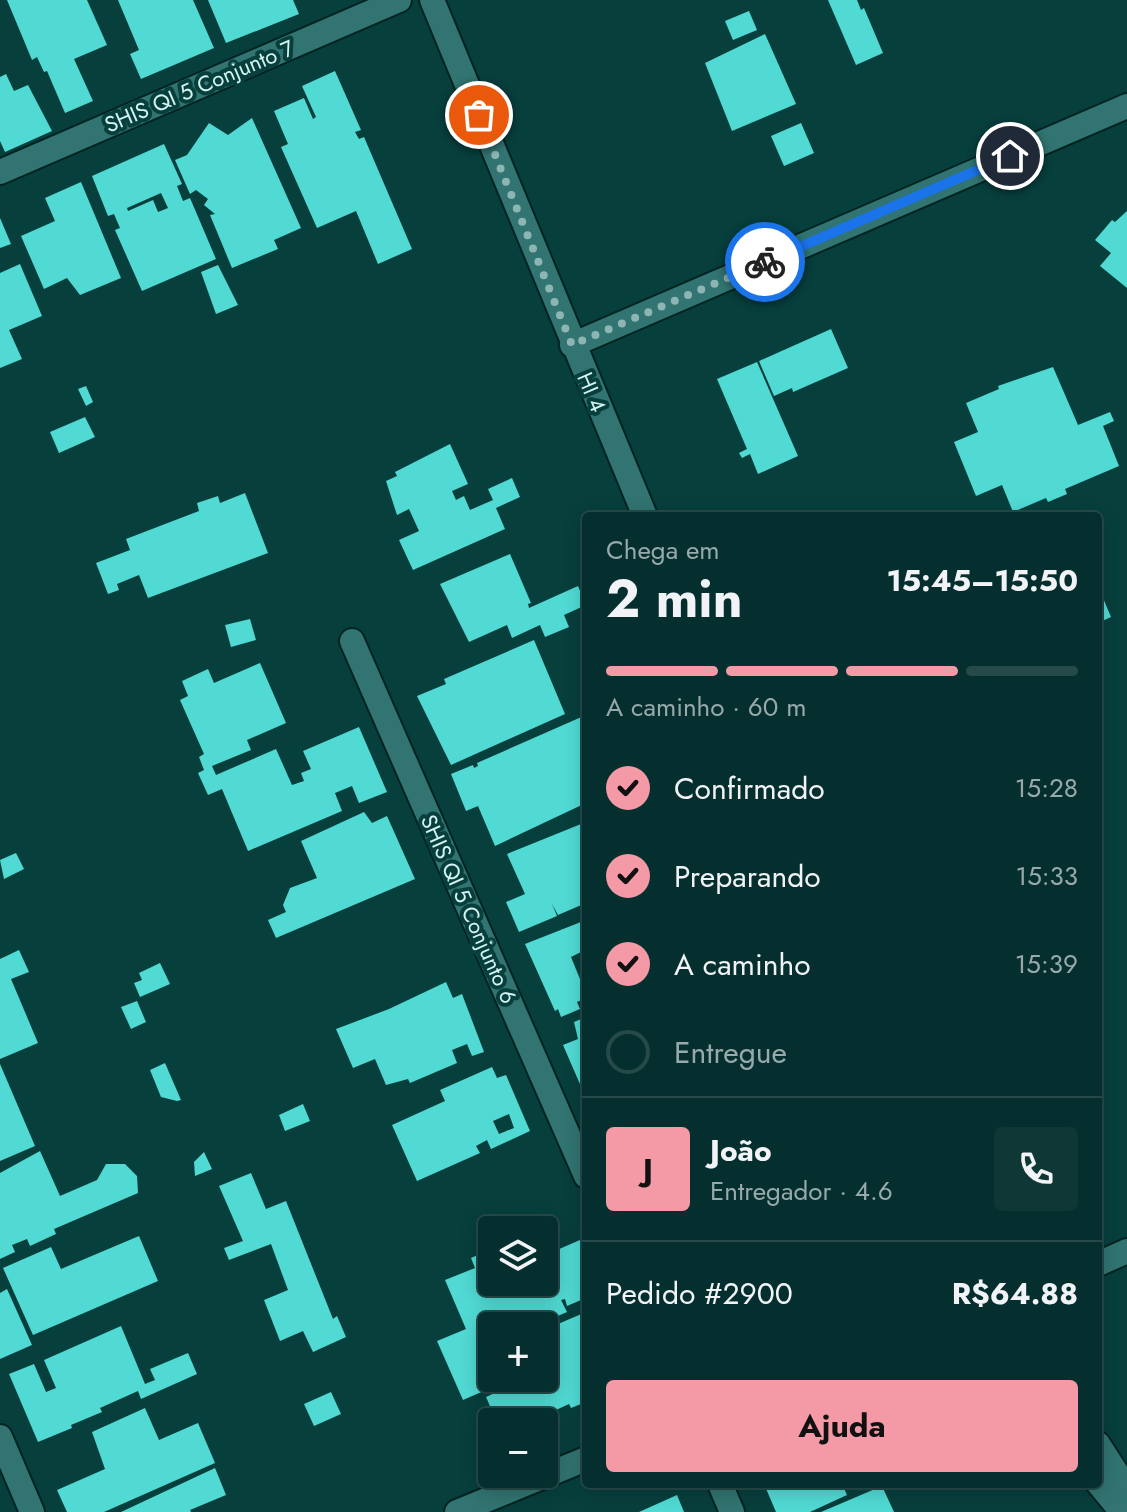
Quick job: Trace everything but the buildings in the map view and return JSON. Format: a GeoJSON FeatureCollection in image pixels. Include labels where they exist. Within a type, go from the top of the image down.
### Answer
{"type":"FeatureCollection","features":[{"type":"Feature","properties":{"kind":"street","name":"SHIS QI 5 Conjunto 7"},"geometry":{"type":"LineString","coordinates":[[0,172],[399,0]]}},
{"type":"Feature","properties":{"kind":"street","name":"HI 4"},"geometry":{"type":"LineString","coordinates":[[432,0],[643,512]]}},
{"type":"Feature","properties":{"kind":"street"},"geometry":{"type":"LineString","coordinates":[[572,345],[1127,106]]}},
{"type":"Feature","properties":{"kind":"street","name":"SHIS QI 5 Conjunto 6"},"geometry":{"type":"LineString","coordinates":[[352,641],[582,1167]]}},
{"type":"Feature","properties":{"kind":"street"},"geometry":{"type":"LineString","coordinates":[[1102,1262],[1127,1251]]}},
{"type":"Feature","properties":{"kind":"street"},"geometry":{"type":"LineString","coordinates":[[0,1437],[32,1512]]}},
{"type":"Feature","properties":{"kind":"street"},"geometry":{"type":"LineString","coordinates":[[1102,1450],[1127,1489]]}},
{"type":"Feature","properties":{"kind":"street"},"geometry":{"type":"LineString","coordinates":[[457,1512],[582,1461]]}},
{"type":"Feature","properties":{"kind":"street"},"geometry":{"type":"LineString","coordinates":[[722,1488],[732,1512]]}},
{"type":"Feature","properties":{"kind":"street"},"geometry":{"type":"LineString","coordinates":[[1102,1488],[1122,1512]]}},
{"type":"Feature","properties":{"kind":"way so far"},"geometry":{"type":"LineString","coordinates":[[479,115],[572,345],[765,262]]}},
{"type":"Feature","properties":{"kind":"route"},"geometry":{"type":"LineString","coordinates":[[765,262],[1010,156]]}}]}
